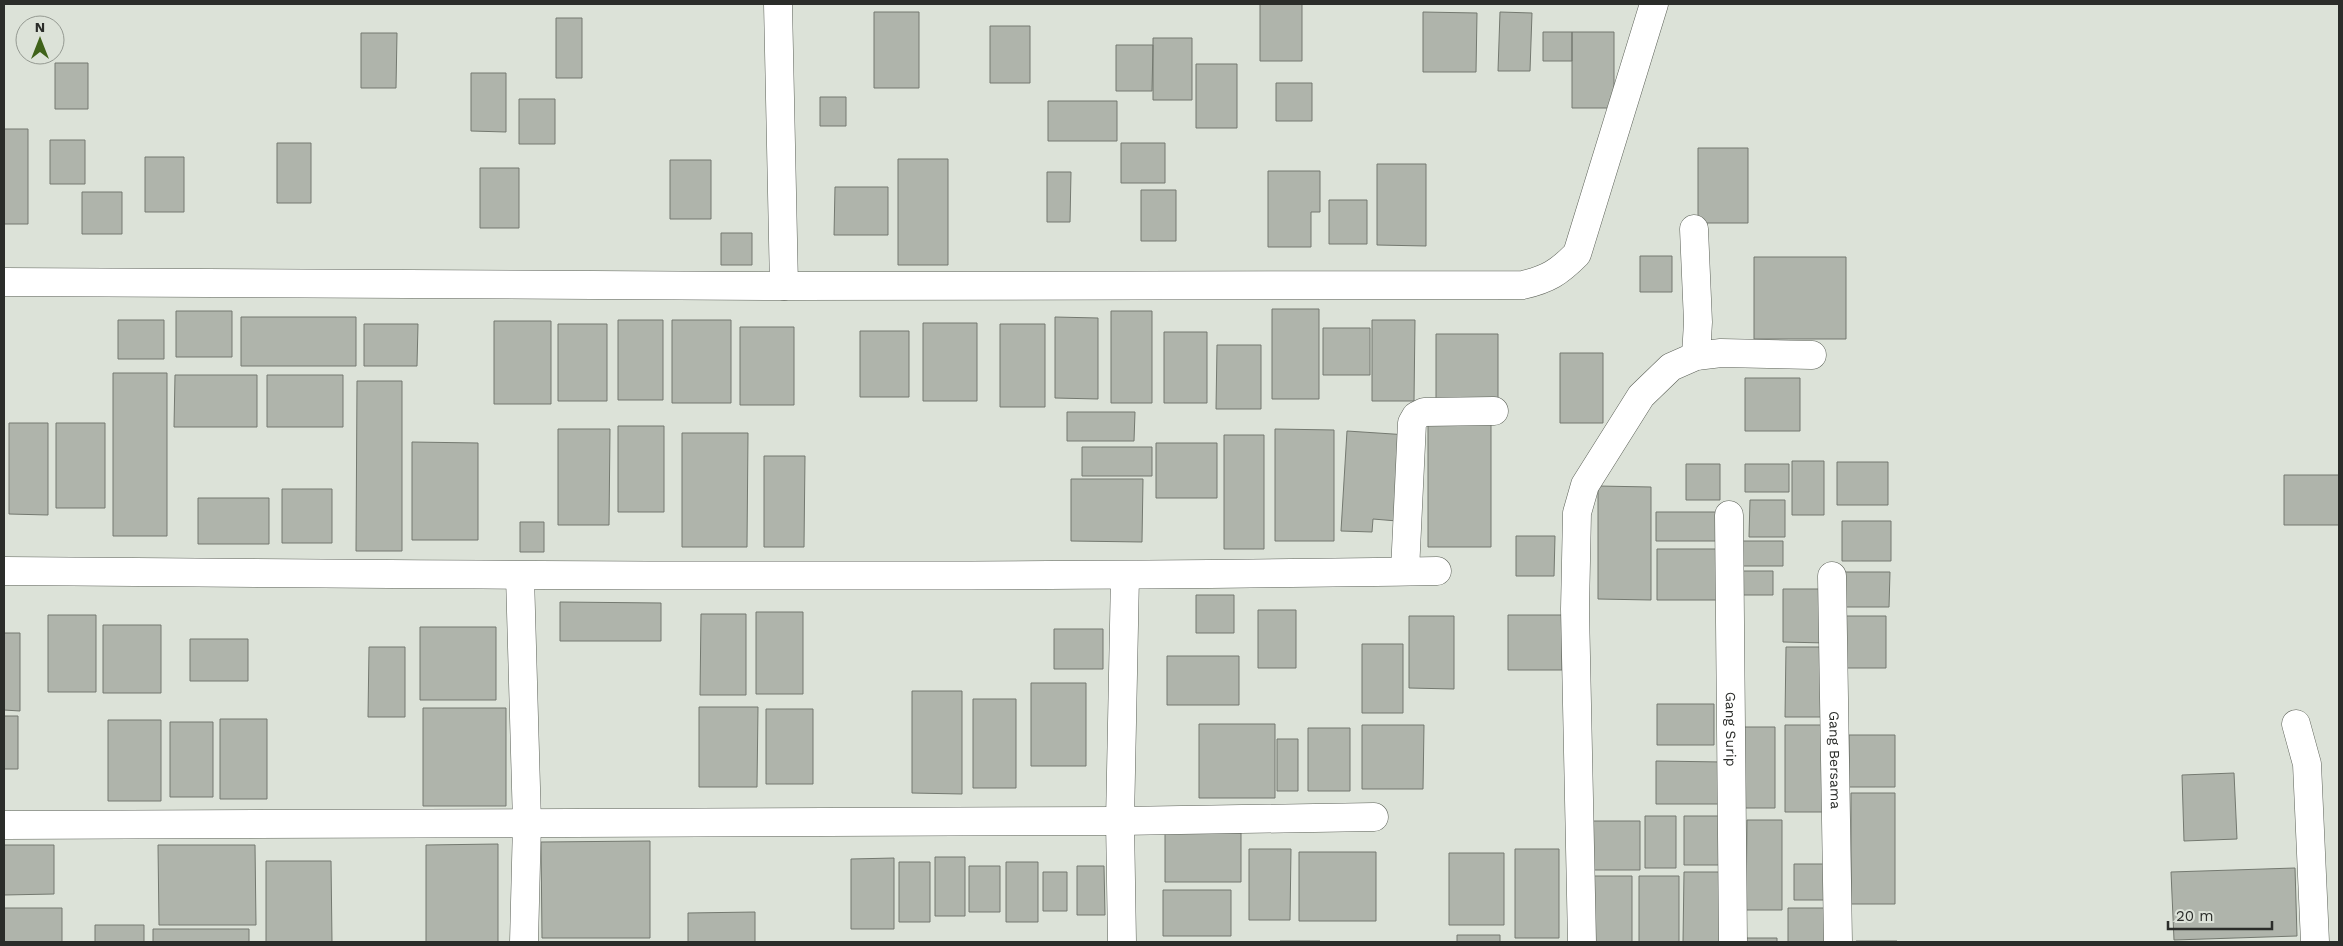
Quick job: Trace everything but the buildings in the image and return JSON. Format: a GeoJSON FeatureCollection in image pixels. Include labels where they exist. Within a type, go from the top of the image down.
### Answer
{"type":"FeatureCollection","features":[{"type":"Feature","properties":{"kind":"street"},"geometry":{"type":"LineString","coordinates":[[778,4],[784,286]]}},
{"type":"Feature","properties":{"kind":"street"},"geometry":{"type":"LineString","coordinates":[[4,282],[784,286],[1522,285],[1543,280],[1559,272],[1576,254],[1654,4]]}},
{"type":"Feature","properties":{"kind":"street"},"geometry":{"type":"LineString","coordinates":[[1694,230],[1698,322],[1696,356]]}},
{"type":"Feature","properties":{"kind":"street"},"geometry":{"type":"LineString","coordinates":[[1582,942],[1575,682],[1577,513],[1585,485],[1641,396],[1671,367],[1696,356],[1721,353],[1812,355]]}},
{"type":"Feature","properties":{"kind":"street"},"geometry":{"type":"LineString","coordinates":[[1405,571],[1412,423],[1416,416],[1424,412],[1494,411]]}},
{"type":"Feature","properties":{"kind":"street","name":"Gang Surip"},"geometry":{"type":"LineString","coordinates":[[1729,514],[1733,942]]}},
{"type":"Feature","properties":{"kind":"street"},"geometry":{"type":"LineString","coordinates":[[4,571],[520,576],[1125,576],[1437,570]]}},
{"type":"Feature","properties":{"kind":"street"},"geometry":{"type":"LineString","coordinates":[[520,576],[527,822],[524,942]]}},
{"type":"Feature","properties":{"kind":"street"},"geometry":{"type":"LineString","coordinates":[[1122,942],[1120,821],[1125,576]]}},
{"type":"Feature","properties":{"kind":"street","name":"Gang Bersama"},"geometry":{"type":"LineString","coordinates":[[1832,576],[1838,942]]}},
{"type":"Feature","properties":{"kind":"street"},"geometry":{"type":"LineString","coordinates":[[2296,724],[2307,764],[2315,942]]}},
{"type":"Feature","properties":{"kind":"street"},"geometry":{"type":"LineString","coordinates":[[4,825],[1120,821],[1374,817]]}}]}
